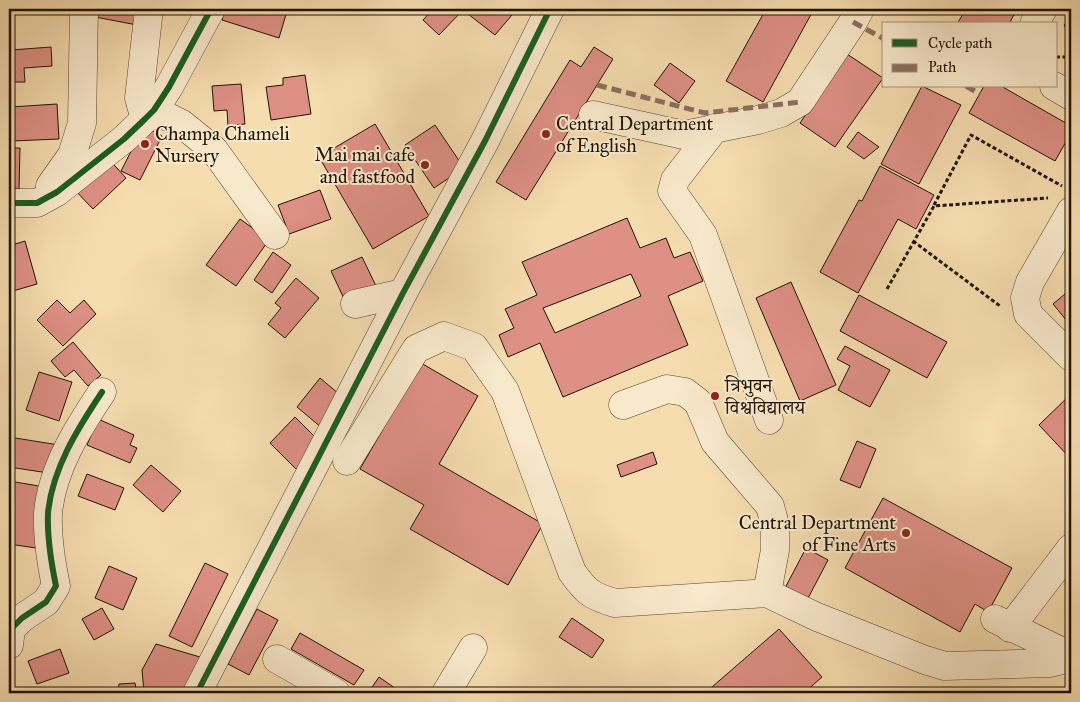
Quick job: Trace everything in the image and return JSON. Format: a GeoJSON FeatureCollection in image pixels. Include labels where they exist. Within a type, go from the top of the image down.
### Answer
{"type":"FeatureCollection","features":[{"type":"Feature","properties":{"kind":"street"},"geometry":{"type":"LineString","coordinates":[[38,203],[72,155],[82,123],[84,9]]}},
{"type":"Feature","properties":{"kind":"street"},"geometry":{"type":"LineString","coordinates":[[149,9],[139,98],[149,114],[182,124],[214,150],[275,235]]}},
{"type":"Feature","properties":{"kind":"street"},"geometry":{"type":"LineString","coordinates":[[9,203],[38,203],[57,192],[124,139],[149,114],[169,87],[211,9]]}},
{"type":"Feature","properties":{"kind":"street"},"geometry":{"type":"LineString","coordinates":[[197,693],[403,293],[485,141],[550,9]]}},
{"type":"Feature","properties":{"kind":"street"},"geometry":{"type":"LineString","coordinates":[[593,115],[684,135],[758,120],[781,113],[800,102],[860,9]]}},
{"type":"Feature","properties":{"kind":"street"},"geometry":{"type":"LineString","coordinates":[[1035,22],[1043,9]]}},
{"type":"Feature","properties":{"kind":"street"},"geometry":{"type":"LineString","coordinates":[[1057,88],[1071,96]]}},
{"type":"Feature","properties":{"kind":"street"},"geometry":{"type":"LineString","coordinates":[[715,128],[675,180],[672,191],[703,236],[769,420]]}},
{"type":"Feature","properties":{"kind":"street"},"geometry":{"type":"LineString","coordinates":[[1062,199],[1025,298],[1028,314],[1071,358]]}},
{"type":"Feature","properties":{"kind":"street"},"geometry":{"type":"LineString","coordinates":[[355,304],[403,293]]}},
{"type":"Feature","properties":{"kind":"street"},"geometry":{"type":"LineString","coordinates":[[347,462],[416,349],[444,336],[474,347],[505,390],[572,572],[584,589],[599,599],[615,603],[767,593],[817,617],[925,660],[945,666],[1049,663],[1071,657]]}},
{"type":"Feature","properties":{"kind":"street"},"geometry":{"type":"LineString","coordinates":[[623,405],[667,389],[685,392],[698,402],[715,442],[770,506],[775,525],[775,550],[767,593]]}},
{"type":"Feature","properties":{"kind":"street"},"geometry":{"type":"LineString","coordinates":[[9,645],[11,629],[22,618],[46,602],[56,586],[49,552],[48,513],[55,482],[75,434],[102,392]]}},
{"type":"Feature","properties":{"kind":"street"},"geometry":{"type":"LineString","coordinates":[[1071,548],[1002,623],[1071,657]]}},
{"type":"Feature","properties":{"kind":"street"},"geometry":{"type":"LineString","coordinates":[[446,693],[473,648]]}},
{"type":"Feature","properties":{"kind":"street"},"geometry":{"type":"LineString","coordinates":[[277,659],[336,693]]}},
{"type":"Feature","properties":{"kind":"path"},"geometry":{"type":"LineString","coordinates":[[1071,52],[1071,62]]}},
{"type":"Feature","properties":{"kind":"path"},"geometry":{"type":"LineString","coordinates":[[1058,57],[1070,57]]}},
{"type":"Feature","properties":{"kind":"path"},"geometry":{"type":"LineString","coordinates":[[887,290],[971,135],[1062,199]]}},
{"type":"Feature","properties":{"kind":"path"},"geometry":{"type":"LineString","coordinates":[[934,206],[1062,199]]}},
{"type":"Feature","properties":{"kind":"path"},"geometry":{"type":"LineString","coordinates":[[912,241],[997,306],[1028,314]]}},
{"type":"Feature","properties":{"kind":"building"},"geometry":{"type":"Polygon","coordinates":[[[24,9],[67,9],[67,14],[24,13],[24,9]]]}},
{"type":"Feature","properties":{"kind":"building"},"geometry":{"type":"Polygon","coordinates":[[[91,9],[140,9],[137,25],[90,16],[91,9]]]}},
{"type":"Feature","properties":{"kind":"building"},"geometry":{"type":"Polygon","coordinates":[[[225,9],[280,9],[287,11],[279,38],[222,20],[225,9]]]}},
{"type":"Feature","properties":{"kind":"building"},"geometry":{"type":"Polygon","coordinates":[[[433,9],[457,9],[461,12],[439,35],[423,20],[433,9]]]}},
{"type":"Feature","properties":{"kind":"building"},"geometry":{"type":"Polygon","coordinates":[[[471,9],[517,9],[495,35],[468,14],[471,9]]]}},
{"type":"Feature","properties":{"kind":"building","name":"Central Department of English"},"geometry":{"type":"Polygon","coordinates":[[[766,9],[814,9],[763,102],[726,81],[766,9]]]}},
{"type":"Feature","properties":{"kind":"building"},"geometry":{"type":"Polygon","coordinates":[[[966,9],[1017,9],[1010,22],[958,22],[966,9]]]}},
{"type":"Feature","properties":{"kind":"building"},"geometry":{"type":"Polygon","coordinates":[[[51,47],[52,66],[24,68],[25,82],[12,82],[11,50],[51,47]]]}},
{"type":"Feature","properties":{"kind":"building","name":"Central Department of English"},"geometry":{"type":"Polygon","coordinates":[[[594,47],[613,59],[526,200],[496,182],[570,60],[581,67],[594,47]]]}},
{"type":"Feature","properties":{"kind":"building"},"geometry":{"type":"Polygon","coordinates":[[[847,54],[882,77],[835,147],[800,123],[847,54]]]}},
{"type":"Feature","properties":{"kind":"building"},"geometry":{"type":"Polygon","coordinates":[[[670,63],[695,81],[679,103],[654,85],[670,63]]]}},
{"type":"Feature","properties":{"kind":"building"},"geometry":{"type":"Polygon","coordinates":[[[305,75],[311,114],[271,120],[266,87],[283,85],[283,78],[305,75]]]}},
{"type":"Feature","properties":{"kind":"building"},"geometry":{"type":"Polygon","coordinates":[[[241,84],[245,124],[228,126],[227,110],[214,111],[212,86],[241,84]]]}},
{"type":"Feature","properties":{"kind":"building"},"geometry":{"type":"Polygon","coordinates":[[[921,88],[926,88],[961,105],[919,184],[881,164],[921,88]]]}},
{"type":"Feature","properties":{"kind":"building"},"geometry":{"type":"Polygon","coordinates":[[[983,88],[1004,88],[1071,126],[1071,133],[1055,161],[969,113],[983,88]]]}},
{"type":"Feature","properties":{"kind":"building"},"geometry":{"type":"Polygon","coordinates":[[[57,104],[59,139],[12,141],[10,107],[57,104]]]}},
{"type":"Feature","properties":{"kind":"building"},"geometry":{"type":"Polygon","coordinates":[[[375,124],[429,216],[373,249],[319,157],[375,124]]]}},
{"type":"Feature","properties":{"kind":"building"},"geometry":{"type":"Polygon","coordinates":[[[435,125],[464,168],[434,188],[405,145],[435,125]]]}},
{"type":"Feature","properties":{"kind":"building"},"geometry":{"type":"Polygon","coordinates":[[[144,126],[162,136],[140,180],[121,171],[144,126]]]}},
{"type":"Feature","properties":{"kind":"building"},"geometry":{"type":"Polygon","coordinates":[[[858,132],[879,147],[864,159],[847,147],[858,132]]]}},
{"type":"Feature","properties":{"kind":"building"},"geometry":{"type":"Polygon","coordinates":[[[9,148],[20,148],[19,189],[9,189],[9,148]]]}},
{"type":"Feature","properties":{"kind":"building"},"geometry":{"type":"Polygon","coordinates":[[[105,155],[126,178],[93,209],[71,186],[105,155]]]}},
{"type":"Feature","properties":{"kind":"building"},"geometry":{"type":"Polygon","coordinates":[[[880,166],[934,195],[916,229],[898,219],[858,293],[820,272],[859,200],[862,201],[880,166]]]}},
{"type":"Feature","properties":{"kind":"building"},"geometry":{"type":"Polygon","coordinates":[[[320,190],[331,219],[289,234],[278,205],[320,190]]]}},
{"type":"Feature","properties":{"kind":"building"},"geometry":{"type":"Polygon","coordinates":[[[627,218],[640,248],[666,238],[674,258],[690,252],[703,281],[668,296],[688,345],[563,397],[540,343],[508,357],[499,335],[514,328],[505,309],[537,295],[522,262],[627,218]],[[631,274],[543,308],[555,333],[641,296],[631,274]]]}},
{"type":"Feature","properties":{"kind":"building"},"geometry":{"type":"Polygon","coordinates":[[[240,219],[269,240],[236,286],[206,265],[240,219]]]}},
{"type":"Feature","properties":{"kind":"building"},"geometry":{"type":"Polygon","coordinates":[[[25,241],[37,284],[13,291],[9,278],[9,246],[25,241]]]}},
{"type":"Feature","properties":{"kind":"building"},"geometry":{"type":"Polygon","coordinates":[[[273,252],[291,265],[272,293],[254,280],[273,252]]]}},
{"type":"Feature","properties":{"kind":"building"},"geometry":{"type":"Polygon","coordinates":[[[362,257],[378,290],[347,305],[331,271],[362,257]]]}},
{"type":"Feature","properties":{"kind":"building"},"geometry":{"type":"Polygon","coordinates":[[[296,278],[319,298],[285,338],[268,324],[281,308],[275,303],[296,278]]]}},
{"type":"Feature","properties":{"kind":"building"},"geometry":{"type":"Polygon","coordinates":[[[791,282],[836,385],[800,401],[756,298],[791,282]]]}},
{"type":"Feature","properties":{"kind":"building"},"geometry":{"type":"Polygon","coordinates":[[[1071,289],[1071,326],[1053,304],[1071,289]]]}},
{"type":"Feature","properties":{"kind":"building"},"geometry":{"type":"Polygon","coordinates":[[[859,295],[947,342],[927,378],[840,331],[859,295]]]}},
{"type":"Feature","properties":{"kind":"building"},"geometry":{"type":"Polygon","coordinates":[[[57,300],[70,313],[84,300],[96,314],[63,346],[37,320],[57,300]]]}},
{"type":"Feature","properties":{"kind":"building"},"geometry":{"type":"Polygon","coordinates":[[[73,342],[101,375],[88,386],[74,370],[65,377],[51,361],[73,342]]]}},
{"type":"Feature","properties":{"kind":"building"},"geometry":{"type":"Polygon","coordinates":[[[845,346],[890,370],[870,407],[838,390],[850,366],[837,359],[845,346]]]}},
{"type":"Feature","properties":{"kind":"building"},"geometry":{"type":"Polygon","coordinates":[[[421,363],[478,396],[439,464],[543,524],[508,585],[410,529],[424,505],[360,469],[421,363]]]}},
{"type":"Feature","properties":{"kind":"building"},"geometry":{"type":"Polygon","coordinates":[[[39,372],[72,382],[59,421],[26,410],[39,372]]]}},
{"type":"Feature","properties":{"kind":"building"},"geometry":{"type":"Polygon","coordinates":[[[320,378],[345,399],[322,428],[297,407],[320,378]]]}},
{"type":"Feature","properties":{"kind":"building"},"geometry":{"type":"Polygon","coordinates":[[[1071,394],[1071,459],[1039,425],[1071,394]]]}},
{"type":"Feature","properties":{"kind":"building"},"geometry":{"type":"Polygon","coordinates":[[[295,417],[321,443],[296,469],[270,443],[295,417]]]}},
{"type":"Feature","properties":{"kind":"building"},"geometry":{"type":"Polygon","coordinates":[[[98,419],[134,435],[130,445],[137,448],[130,463],[87,445],[98,419]]]}},
{"type":"Feature","properties":{"kind":"building"},"geometry":{"type":"Polygon","coordinates":[[[9,437],[59,445],[55,474],[9,467],[9,437]]]}},
{"type":"Feature","properties":{"kind":"building"},"geometry":{"type":"Polygon","coordinates":[[[857,441],[876,449],[860,488],[840,480],[857,441]]]}},
{"type":"Feature","properties":{"kind":"building"},"geometry":{"type":"Polygon","coordinates":[[[653,452],[657,464],[621,477],[617,465],[653,452]]]}},
{"type":"Feature","properties":{"kind":"building"},"geometry":{"type":"Polygon","coordinates":[[[151,465],[181,491],[163,512],[133,485],[151,465]]]}},
{"type":"Feature","properties":{"kind":"building"},"geometry":{"type":"Polygon","coordinates":[[[87,474],[124,488],[115,510],[78,496],[87,474]]]}},
{"type":"Feature","properties":{"kind":"building"},"geometry":{"type":"Polygon","coordinates":[[[9,481],[45,487],[36,548],[9,544],[9,481]]]}},
{"type":"Feature","properties":{"kind":"building","name":"Central Department of Fine Arts"},"geometry":{"type":"Polygon","coordinates":[[[883,498],[1012,568],[988,612],[975,604],[960,632],[845,568],[883,498]]]}},
{"type":"Feature","properties":{"kind":"building"},"geometry":{"type":"Polygon","coordinates":[[[806,548],[828,560],[806,602],[784,590],[806,548]]]}},
{"type":"Feature","properties":{"kind":"building"},"geometry":{"type":"Polygon","coordinates":[[[205,563],[228,574],[192,647],[169,636],[205,563]]]}},
{"type":"Feature","properties":{"kind":"building"},"geometry":{"type":"Polygon","coordinates":[[[109,566],[137,578],[123,610],[95,598],[109,566]]]}},
{"type":"Feature","properties":{"kind":"building"},"geometry":{"type":"Polygon","coordinates":[[[102,608],[114,629],[94,640],[82,619],[102,608]]]}},
{"type":"Feature","properties":{"kind":"building"},"geometry":{"type":"Polygon","coordinates":[[[257,609],[278,620],[249,675],[228,664],[257,609]]]}},
{"type":"Feature","properties":{"kind":"building"},"geometry":{"type":"Polygon","coordinates":[[[572,618],[604,640],[592,658],[559,637],[572,618]]]}},
{"type":"Feature","properties":{"kind":"building"},"geometry":{"type":"Polygon","coordinates":[[[779,629],[822,677],[804,693],[705,693],[779,629]]]}},
{"type":"Feature","properties":{"kind":"building"},"geometry":{"type":"Polygon","coordinates":[[[300,633],[364,670],[354,685],[291,649],[300,633]]]}},
{"type":"Feature","properties":{"kind":"building"},"geometry":{"type":"Polygon","coordinates":[[[156,644],[210,660],[192,693],[144,693],[142,670],[156,644]]]}},
{"type":"Feature","properties":{"kind":"building"},"geometry":{"type":"Polygon","coordinates":[[[60,649],[69,673],[37,684],[28,661],[60,649]]]}},
{"type":"Feature","properties":{"kind":"building"},"geometry":{"type":"Polygon","coordinates":[[[379,677],[402,693],[368,693],[379,677]]]}},
{"type":"Feature","properties":{"kind":"building"},"geometry":{"type":"Polygon","coordinates":[[[135,683],[137,693],[118,693],[119,684],[135,683]]]}},
{"type":"Feature","properties":{"kind":"marked path"},"geometry":{"type":"LineString","coordinates":[[853,22],[882,38]]}},
{"type":"Feature","properties":{"kind":"marked path"},"geometry":{"type":"LineString","coordinates":[[597,85],[705,113],[800,102]]}},
{"type":"Feature","properties":{"kind":"marked path"},"geometry":{"type":"LineString","coordinates":[[970,88],[980,94]]}},
{"type":"Feature","properties":{"kind":"cycle path"},"geometry":{"type":"LineString","coordinates":[[9,203],[37,203],[57,192],[124,139],[145,119],[154,110],[169,87],[211,9]]}},
{"type":"Feature","properties":{"kind":"cycle path"},"geometry":{"type":"LineString","coordinates":[[197,693],[403,293],[485,141],[550,9]]}},
{"type":"Feature","properties":{"kind":"cycle path"},"geometry":{"type":"LineString","coordinates":[[9,645],[11,629],[22,618],[46,602],[56,586],[48,532],[50,497],[68,449],[102,392]]}},
{"type":"Feature","properties":{"kind":"place","name":"Central Department of English"},"geometry":{"type":"Point","coordinates":[546,134]}},
{"type":"Feature","properties":{"kind":"place","name":"Champa Chameli Nursery"},"geometry":{"type":"Point","coordinates":[145,144]}},
{"type":"Feature","properties":{"kind":"place","name":"Mai mai cafe and fastfood"},"geometry":{"type":"Point","coordinates":[425,165]}},
{"type":"Feature","properties":{"kind":"place","name":"त्रिभुवन विश्वविद्यालय"},"geometry":{"type":"Point","coordinates":[715,396]}},
{"type":"Feature","properties":{"kind":"place","name":"Central Department of Fine Arts"},"geometry":{"type":"Point","coordinates":[906,533]}}]}
